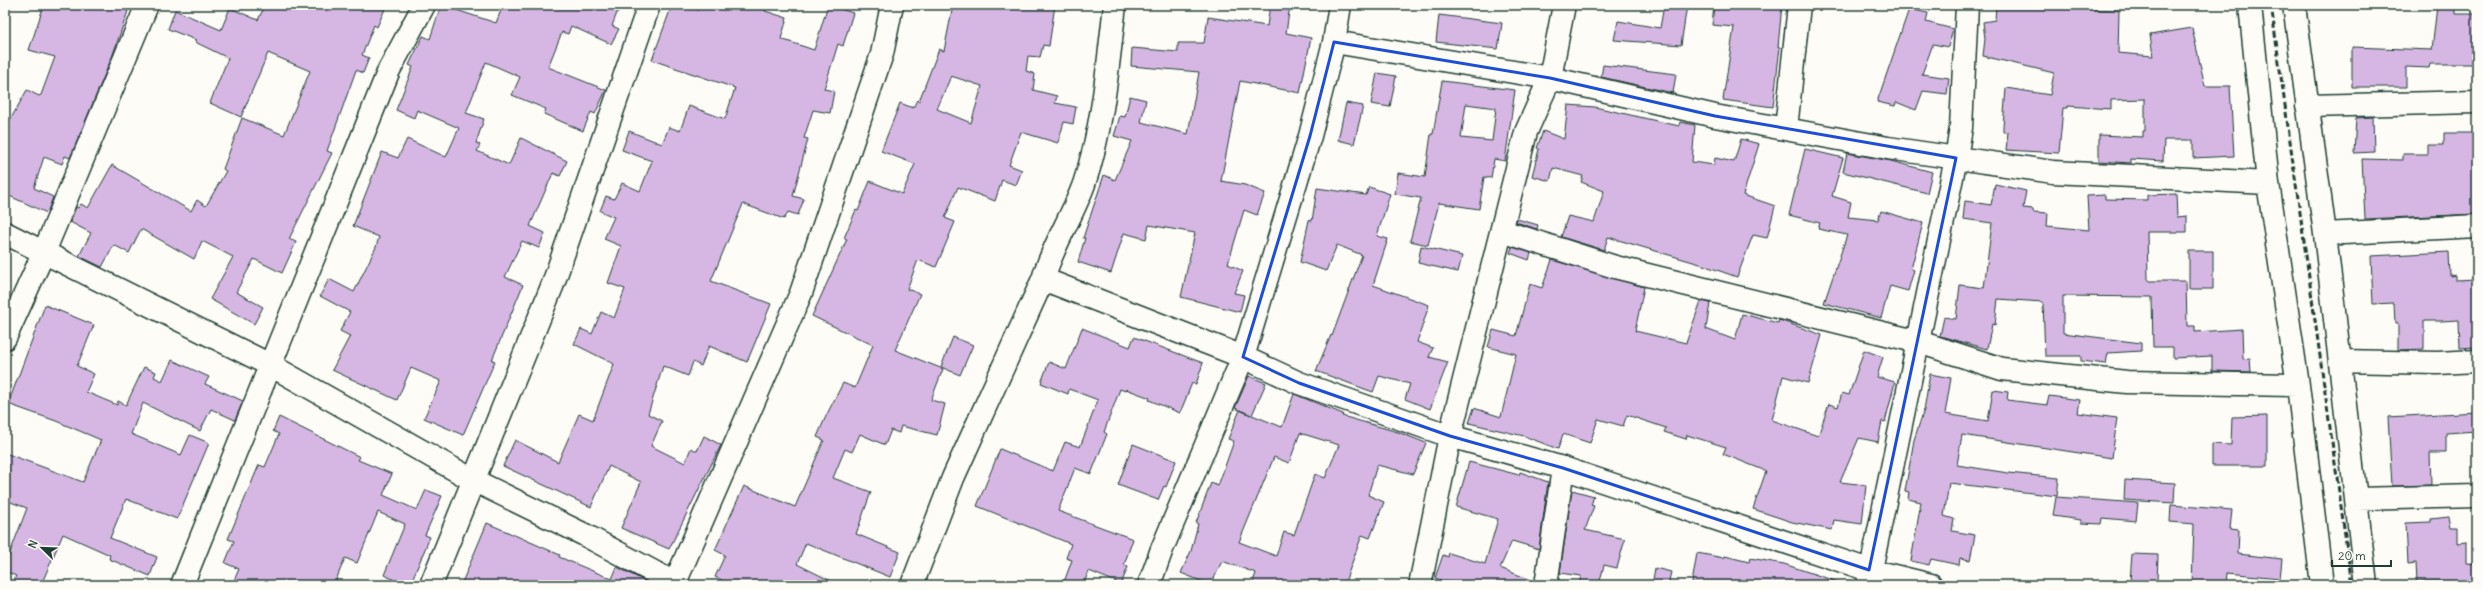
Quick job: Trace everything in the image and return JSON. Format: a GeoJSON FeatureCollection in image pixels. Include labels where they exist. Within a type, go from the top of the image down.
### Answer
{"type":"FeatureCollection","features":[{"type":"Feature","properties":{"kind":"street"},"geometry":{"type":"LineString","coordinates":[[5,338],[44,252],[147,5]]}},
{"type":"Feature","properties":{"kind":"street"},"geometry":{"type":"LineString","coordinates":[[182,585],[272,366],[389,70],[424,5]]}},
{"type":"Feature","properties":{"kind":"street"},"geometry":{"type":"LineString","coordinates":[[431,585],[553,284],[649,5]]}},
{"type":"Feature","properties":{"kind":"street"},"geometry":{"type":"LineString","coordinates":[[5,233],[272,366],[473,480],[585,535],[676,584],[801,293],[882,54],[892,5]]}},
{"type":"Feature","properties":{"kind":"street"},"geometry":{"type":"LineString","coordinates":[[912,585],[953,478],[1043,279],[1051,253],[1084,184],[1104,101],[1115,5]]}},
{"type":"Feature","properties":{"kind":"street"},"geometry":{"type":"LineString","coordinates":[[1149,585],[1162,549],[1242,357],[1310,136],[1334,42],[1340,5]]}},
{"type":"Feature","properties":{"kind":"street"},"geometry":{"type":"LineString","coordinates":[[1420,585],[1450,436],[1526,132],[1550,78],[1564,5]]}},
{"type":"Feature","properties":{"kind":"street"},"geometry":{"type":"LineString","coordinates":[[1786,130],[1798,5]]}},
{"type":"Feature","properties":{"kind":"street"},"geometry":{"type":"LineString","coordinates":[[1868,578],[1919,342],[1956,158],[1961,128],[1967,5]]}},
{"type":"Feature","properties":{"kind":"street"},"geometry":{"type":"LineString","coordinates":[[2250,5],[2268,183],[2298,385],[2322,585]]}},
{"type":"Feature","properties":{"kind":"street"},"geometry":{"type":"LineString","coordinates":[[2294,5],[2325,234],[2366,585]]}},
{"type":"Feature","properties":{"kind":"street"},"geometry":{"type":"LineString","coordinates":[[1334,42],[1550,78],[1715,116],[1888,148],[2053,172],[2268,183]]}},
{"type":"Feature","properties":{"kind":"street"},"geometry":{"type":"LineString","coordinates":[[2307,106],[2477,102]]}},
{"type":"Feature","properties":{"kind":"street"},"geometry":{"type":"LineString","coordinates":[[2325,234],[2477,226]]}},
{"type":"Feature","properties":{"kind":"street"},"geometry":{"type":"LineString","coordinates":[[1502,231],[1615,267],[1919,342],[2002,369],[2127,382],[2298,385]]}},
{"type":"Feature","properties":{"kind":"street"},"geometry":{"type":"LineString","coordinates":[[1043,279],[1242,357],[1299,383],[1450,436],[1563,468],[1868,578],[1931,585]]}},
{"type":"Feature","properties":{"kind":"street"},"geometry":{"type":"LineString","coordinates":[[2340,361],[2437,363],[2477,361]]}},
{"type":"Feature","properties":{"kind":"street"},"geometry":{"type":"LineString","coordinates":[[1546,585],[1563,468]]}},
{"type":"Feature","properties":{"kind":"street"},"geometry":{"type":"LineString","coordinates":[[2357,499],[2477,496]]}},
{"type":"Feature","properties":{"kind":"highlighted area"},"geometry":{"type":"Polygon","coordinates":[[[1334,42],[1550,78],[1715,116],[1956,158],[1869,570],[1563,468],[1450,436],[1299,383],[1243,357],[1310,136],[1334,42]]]}},
{"type":"Feature","properties":{"kind":"building"},"geometry":{"type":"Polygon","coordinates":[[[44,5],[112,5],[128,11],[112,57],[70,158],[65,156],[62,164],[44,157],[34,188],[53,197],[47,213],[5,194],[5,129],[27,90],[39,96],[41,95],[55,57],[29,50],[44,5]]]}},
{"type":"Feature","properties":{"kind":"building"},"geometry":{"type":"Polygon","coordinates":[[[265,5],[377,5],[385,9],[377,27],[374,25],[362,55],[369,58],[363,73],[356,70],[327,151],[332,153],[289,239],[296,242],[282,273],[254,259],[236,292],[263,307],[254,324],[210,299],[233,257],[202,241],[194,259],[141,229],[129,253],[114,245],[102,267],[79,256],[91,233],[70,222],[76,207],[78,208],[81,204],[88,208],[112,165],[191,211],[197,200],[206,206],[226,171],[223,169],[242,118],[284,135],[310,71],[268,53],[241,117],[210,103],[228,58],[195,42],[196,40],[168,29],[175,10],[221,30],[230,8],[258,20],[265,5]]]}},
{"type":"Feature","properties":{"kind":"building"},"geometry":{"type":"Polygon","coordinates":[[[441,5],[496,23],[503,5],[620,5],[612,26],[619,29],[611,44],[571,26],[568,34],[562,32],[548,67],[606,90],[595,114],[591,112],[583,131],[544,114],[546,109],[512,95],[520,77],[486,62],[466,113],[484,119],[476,143],[480,145],[477,151],[509,165],[521,138],[567,161],[560,176],[553,173],[530,226],[545,233],[539,248],[522,241],[505,277],[523,285],[492,360],[495,361],[463,435],[424,418],[441,381],[411,368],[397,400],[332,370],[350,336],[340,331],[350,312],[320,296],[329,279],[354,292],[376,247],[379,237],[353,226],[382,152],[398,158],[407,139],[446,157],[459,128],[417,110],[414,118],[396,110],[413,67],[409,65],[423,36],[430,39],[441,5]]]}},
{"type":"Feature","properties":{"kind":"building"},"geometry":{"type":"Polygon","coordinates":[[[672,5],[684,5],[698,10],[700,5],[766,5],[765,11],[787,18],[781,39],[814,50],[828,5],[853,13],[843,46],[838,44],[824,89],[834,91],[830,113],[813,110],[804,138],[808,139],[793,196],[804,199],[798,215],[788,212],[784,219],[743,204],[711,281],[771,304],[747,362],[709,346],[701,366],[693,362],[688,376],[663,366],[648,414],[662,421],[651,446],[685,463],[691,448],[697,451],[704,436],[721,445],[669,549],[621,528],[641,482],[609,466],[591,507],[503,466],[515,440],[558,462],[579,414],[593,420],[614,364],[574,344],[581,329],[592,334],[601,312],[614,318],[625,289],[608,283],[621,246],[604,239],[614,217],[600,211],[606,196],[614,199],[622,183],[640,191],[652,161],[622,150],[629,131],[662,144],[669,127],[680,131],[689,106],[725,119],[735,88],[652,60],[672,5]]]}},
{"type":"Feature","properties":{"kind":"building"},"geometry":{"type":"Polygon","coordinates":[[[953,5],[1055,5],[1049,46],[1043,45],[1040,57],[1028,56],[1026,71],[1035,74],[1033,90],[1057,96],[1055,103],[1076,107],[1073,124],[1064,122],[1058,143],[1021,132],[1009,165],[1022,170],[1016,185],[1002,180],[995,201],[958,187],[945,218],[955,222],[936,267],[918,260],[907,289],[920,294],[895,350],[943,369],[931,400],[945,404],[937,435],[901,426],[899,433],[891,430],[885,445],[860,434],[852,452],[845,449],[833,478],[871,492],[856,534],[900,552],[890,577],[806,543],[797,564],[839,585],[733,585],[715,577],[725,555],[715,550],[744,486],[795,507],[824,440],[817,437],[826,416],[843,383],[855,388],[873,345],[812,316],[847,239],[844,238],[856,210],[858,211],[870,181],[902,194],[915,164],[881,151],[900,103],[913,108],[917,100],[919,101],[939,49],[944,51],[953,5]],[[951,76],[937,109],[971,123],[982,86],[951,76]]]}},
{"type":"Feature","properties":{"kind":"building"},"geometry":{"type":"Polygon","coordinates":[[[1270,5],[1290,5],[1286,33],[1311,38],[1300,93],[1240,81],[1221,181],[1245,185],[1265,193],[1257,215],[1244,210],[1228,264],[1243,271],[1234,293],[1244,295],[1240,312],[1181,297],[1195,233],[1149,225],[1146,239],[1124,233],[1111,273],[1078,262],[1085,238],[1083,238],[1104,175],[1115,180],[1132,141],[1114,136],[1120,116],[1125,117],[1130,96],[1146,100],[1141,122],[1188,134],[1199,72],[1131,66],[1132,48],[1178,52],[1178,43],[1204,43],[1208,17],[1267,26],[1270,5]]]}},
{"type":"Feature","properties":{"kind":"building"},"geometry":{"type":"Polygon","coordinates":[[[1664,5],[1687,5],[1681,45],[1614,40],[1618,21],[1660,28],[1664,5]]]}},
{"type":"Feature","properties":{"kind":"building"},"geometry":{"type":"Polygon","coordinates":[[[1714,5],[1782,5],[1778,47],[1780,47],[1773,107],[1723,100],[1734,27],[1712,25],[1714,5]]]}},
{"type":"Feature","properties":{"kind":"building"},"geometry":{"type":"Polygon","coordinates":[[[1996,5],[2075,5],[2074,9],[2119,10],[2118,53],[2153,56],[2150,35],[2192,28],[2205,86],[2230,86],[2234,156],[2193,158],[2193,140],[2164,140],[2163,161],[2131,159],[2131,163],[2099,161],[2099,135],[2143,137],[2143,131],[2145,131],[2145,99],[2111,100],[2111,109],[2068,106],[2068,108],[2063,108],[2059,153],[2006,150],[2008,132],[2003,132],[2003,127],[2006,88],[2050,95],[2054,73],[1983,56],[1985,39],[1983,22],[1995,20],[1996,5]]]}},
{"type":"Feature","properties":{"kind":"building"},"geometry":{"type":"Polygon","coordinates":[[[2437,6],[2455,7],[2455,14],[2477,14],[2477,64],[2430,64],[2429,68],[2406,67],[2406,87],[2352,87],[2352,47],[2432,50],[2437,6]]]}},
{"type":"Feature","properties":{"kind":"building"},"geometry":{"type":"Polygon","coordinates":[[[1909,9],[1928,13],[1926,22],[1953,29],[1948,47],[1933,44],[1922,74],[1949,78],[1947,94],[1923,91],[1916,110],[1896,102],[1895,106],[1877,102],[1909,9]]]}},
{"type":"Feature","properties":{"kind":"building"},"geometry":{"type":"Polygon","coordinates":[[[1439,15],[1502,23],[1498,49],[1436,42],[1439,15]]]}},
{"type":"Feature","properties":{"kind":"building"},"geometry":{"type":"Polygon","coordinates":[[[1603,65],[1676,74],[1673,93],[1601,77],[1603,65]]]}},
{"type":"Feature","properties":{"kind":"building"},"geometry":{"type":"Polygon","coordinates":[[[1377,73],[1396,76],[1390,107],[1371,104],[1377,73]]]}},
{"type":"Feature","properties":{"kind":"building"},"geometry":{"type":"Polygon","coordinates":[[[1442,81],[1515,90],[1505,161],[1494,159],[1491,178],[1484,177],[1479,209],[1439,203],[1428,245],[1410,241],[1421,198],[1395,194],[1398,173],[1425,177],[1431,134],[1433,134],[1442,81]],[[1466,104],[1461,138],[1492,141],[1496,108],[1466,104]]]}},
{"type":"Feature","properties":{"kind":"building"},"geometry":{"type":"Polygon","coordinates":[[[1346,103],[1363,106],[1354,144],[1338,140],[1346,103]]]}},
{"type":"Feature","properties":{"kind":"building"},"geometry":{"type":"Polygon","coordinates":[[[1568,105],[1595,107],[1679,126],[1680,122],[1695,125],[1692,162],[1714,165],[1715,158],[1734,162],[1741,139],[1759,144],[1743,195],[1775,206],[1767,238],[1753,235],[1737,277],[1700,264],[1608,237],[1604,250],[1561,237],[1568,216],[1594,222],[1604,191],[1581,182],[1583,176],[1553,168],[1550,181],[1532,176],[1539,149],[1537,148],[1543,131],[1564,139],[1568,105]]]}},
{"type":"Feature","properties":{"kind":"building"},"geometry":{"type":"Polygon","coordinates":[[[2373,117],[2374,152],[2354,153],[2356,118],[2373,117]]]}},
{"type":"Feature","properties":{"kind":"building"},"geometry":{"type":"Polygon","coordinates":[[[2444,133],[2477,133],[2477,214],[2365,219],[2362,159],[2403,160],[2403,154],[2428,154],[2428,145],[2444,145],[2444,133]]]}},
{"type":"Feature","properties":{"kind":"building"},"geometry":{"type":"Polygon","coordinates":[[[1805,149],[1843,158],[1832,196],[1851,202],[1848,217],[1878,220],[1881,211],[1923,223],[1911,269],[1914,270],[1908,291],[1890,286],[1881,318],[1824,303],[1847,235],[1818,229],[1820,223],[1789,215],[1805,149]]]}},
{"type":"Feature","properties":{"kind":"building"},"geometry":{"type":"Polygon","coordinates":[[[1847,153],[1891,161],[1932,172],[1927,193],[1843,172],[1847,153]]]}},
{"type":"Feature","properties":{"kind":"building"},"geometry":{"type":"Polygon","coordinates":[[[1995,184],[2026,191],[2023,208],[2033,209],[2033,212],[2048,213],[2047,226],[2089,230],[2087,196],[2105,195],[2105,199],[2147,200],[2147,195],[2176,194],[2177,217],[2187,216],[2187,232],[2147,232],[2148,279],[2150,281],[2186,281],[2187,326],[2195,326],[2195,332],[2242,329],[2243,359],[2250,358],[2251,372],[2212,371],[2212,356],[2173,358],[2173,347],[2153,347],[2152,297],[2063,296],[2063,333],[2141,343],[2141,351],[2108,353],[2106,364],[2081,361],[2081,356],[2045,356],[2043,302],[1998,299],[1995,325],[1992,324],[1987,349],[1940,336],[1944,317],[1956,319],[1960,285],[1984,288],[1992,223],[1963,219],[1965,201],[1991,205],[1995,184]]]}},
{"type":"Feature","properties":{"kind":"building"},"geometry":{"type":"Polygon","coordinates":[[[1369,187],[1390,194],[1377,236],[1388,239],[1373,285],[1429,305],[1417,342],[1433,348],[1429,357],[1448,362],[1430,409],[1405,399],[1410,384],[1379,376],[1373,392],[1316,371],[1331,335],[1332,336],[1362,255],[1337,245],[1326,271],[1300,262],[1309,220],[1312,221],[1317,188],[1366,195],[1369,187]]]}},
{"type":"Feature","properties":{"kind":"building"},"geometry":{"type":"Polygon","coordinates":[[[1517,219],[1538,225],[1537,229],[1516,222],[1517,219]]]}},
{"type":"Feature","properties":{"kind":"building"},"geometry":{"type":"Polygon","coordinates":[[[1421,246],[1462,256],[1458,272],[1418,263],[1421,246]]]}},
{"type":"Feature","properties":{"kind":"building"},"geometry":{"type":"Polygon","coordinates":[[[1512,247],[1531,253],[1529,260],[1510,253],[1512,247]]]}},
{"type":"Feature","properties":{"kind":"building"},"geometry":{"type":"Polygon","coordinates":[[[2189,251],[2213,251],[2213,289],[2189,289],[2189,251]]]}},
{"type":"Feature","properties":{"kind":"building"},"geometry":{"type":"Polygon","coordinates":[[[2449,252],[2450,276],[2455,275],[2455,280],[2477,279],[2477,347],[2460,348],[2459,320],[2424,321],[2424,349],[2398,350],[2398,324],[2395,324],[2394,303],[2373,304],[2371,256],[2449,252]]]}},
{"type":"Feature","properties":{"kind":"building"},"geometry":{"type":"Polygon","coordinates":[[[1552,260],[1644,287],[1635,331],[1686,343],[1701,301],[1710,303],[1706,329],[1735,340],[1742,314],[1778,323],[1779,320],[1822,335],[1808,383],[1783,376],[1772,420],[1818,436],[1829,404],[1838,407],[1842,393],[1849,395],[1864,350],[1883,357],[1877,377],[1895,382],[1885,422],[1882,421],[1878,442],[1859,438],[1840,482],[1866,485],[1862,524],[1834,520],[1832,530],[1792,522],[1753,509],[1766,471],[1723,454],[1726,447],[1687,435],[1686,439],[1664,432],[1666,428],[1627,415],[1623,426],[1598,419],[1590,443],[1563,434],[1558,449],[1524,436],[1469,423],[1474,408],[1501,417],[1516,354],[1488,347],[1493,330],[1516,336],[1530,284],[1542,288],[1552,260]]]}},
{"type":"Feature","properties":{"kind":"building"},"geometry":{"type":"Polygon","coordinates":[[[45,305],[94,325],[77,366],[94,374],[86,392],[117,405],[118,401],[126,405],[144,367],[156,372],[154,377],[162,381],[172,360],[209,377],[205,384],[243,401],[235,420],[211,409],[200,431],[143,403],[131,434],[181,455],[190,435],[209,443],[177,519],[126,499],[110,538],[157,557],[150,576],[109,559],[110,555],[63,534],[41,585],[12,585],[16,576],[5,571],[5,566],[27,508],[5,500],[5,453],[83,482],[101,440],[56,421],[8,404],[45,305]]]}},
{"type":"Feature","properties":{"kind":"building"},"geometry":{"type":"Polygon","coordinates":[[[1082,328],[1130,347],[1134,337],[1203,363],[1196,384],[1192,383],[1180,413],[1149,400],[1150,398],[1126,389],[1125,391],[1120,389],[1104,432],[1107,434],[1091,474],[1075,468],[1058,511],[1133,539],[1124,565],[1128,567],[1121,584],[1089,571],[1083,585],[1063,585],[1072,560],[1066,558],[1071,544],[977,506],[1000,449],[1053,471],[1065,442],[1080,447],[1098,400],[1069,389],[1068,394],[1041,383],[1049,362],[1066,369],[1082,328]]]}},
{"type":"Feature","properties":{"kind":"building"},"geometry":{"type":"Polygon","coordinates":[[[953,337],[973,345],[960,375],[941,367],[953,337]]]}},
{"type":"Feature","properties":{"kind":"building"},"geometry":{"type":"Polygon","coordinates":[[[1930,374],[1951,378],[1945,414],[1988,421],[1993,390],[2008,392],[2007,400],[2047,405],[2049,396],[2080,400],[2078,413],[2117,418],[2112,458],[1962,435],[1957,465],[2008,473],[2059,478],[2057,496],[1949,483],[1944,516],[1954,519],[1952,531],[1975,535],[1970,560],[1960,558],[1959,565],[1931,559],[1929,565],[1911,561],[1921,502],[1908,499],[1909,492],[1905,491],[1914,440],[1924,410],[1930,374]]]}},
{"type":"Feature","properties":{"kind":"building"},"geometry":{"type":"Polygon","coordinates":[[[1249,376],[1266,383],[1252,415],[1282,427],[1294,394],[1343,414],[1342,416],[1398,432],[1426,443],[1413,474],[1377,465],[1368,495],[1384,502],[1370,538],[1362,535],[1344,585],[1252,585],[1256,573],[1222,561],[1211,585],[1181,573],[1191,551],[1198,524],[1196,523],[1211,483],[1218,486],[1234,441],[1228,439],[1240,410],[1235,408],[1249,376]],[[1300,433],[1289,463],[1274,457],[1239,542],[1276,556],[1284,532],[1294,535],[1315,474],[1325,478],[1339,445],[1300,433]]]}},
{"type":"Feature","properties":{"kind":"building"},"geometry":{"type":"Polygon","coordinates":[[[2477,412],[2477,431],[2446,433],[2446,453],[2430,453],[2431,485],[2392,486],[2388,417],[2477,412]]]}},
{"type":"Feature","properties":{"kind":"building"},"geometry":{"type":"Polygon","coordinates":[[[2267,416],[2267,466],[2212,466],[2212,444],[2231,445],[2232,417],[2267,416]]]}},
{"type":"Feature","properties":{"kind":"building"},"geometry":{"type":"Polygon","coordinates":[[[279,417],[360,457],[358,460],[392,474],[383,495],[417,510],[426,490],[442,496],[425,535],[430,537],[410,585],[391,585],[393,579],[384,575],[405,524],[378,512],[357,563],[345,558],[334,585],[232,585],[239,569],[225,563],[234,541],[228,539],[259,465],[265,467],[279,434],[273,431],[279,417]]]}},
{"type":"Feature","properties":{"kind":"building"},"geometry":{"type":"Polygon","coordinates":[[[1133,444],[1176,461],[1166,487],[1164,486],[1158,500],[1118,485],[1133,444]]]}},
{"type":"Feature","properties":{"kind":"building"},"geometry":{"type":"Polygon","coordinates":[[[1469,462],[1519,475],[1520,472],[1548,482],[1539,549],[1512,541],[1500,568],[1534,581],[1534,585],[1456,585],[1435,578],[1443,555],[1448,557],[1449,553],[1485,564],[1498,519],[1456,507],[1469,462]]]}},
{"type":"Feature","properties":{"kind":"building"},"geometry":{"type":"Polygon","coordinates":[[[2125,480],[2175,483],[2174,503],[2124,500],[2125,480]]]}},
{"type":"Feature","properties":{"kind":"building"},"geometry":{"type":"Polygon","coordinates":[[[1572,490],[1594,496],[1591,505],[1594,506],[1585,530],[1625,539],[1617,568],[1604,565],[1599,585],[1579,585],[1581,576],[1560,573],[1572,490]]]}},
{"type":"Feature","properties":{"kind":"building"},"geometry":{"type":"Polygon","coordinates":[[[2056,497],[2138,503],[2136,521],[2102,518],[2101,524],[2081,523],[2081,520],[2053,516],[2056,497]]]}},
{"type":"Feature","properties":{"kind":"building"},"geometry":{"type":"Polygon","coordinates":[[[2171,505],[2232,510],[2230,529],[2239,530],[2238,554],[2282,559],[2280,578],[2227,573],[2226,585],[2192,585],[2194,524],[2170,522],[2171,505]]]}},
{"type":"Feature","properties":{"kind":"building"},"geometry":{"type":"Polygon","coordinates":[[[2449,517],[2451,527],[2458,527],[2458,544],[2466,543],[2466,563],[2477,564],[2477,585],[2451,585],[2451,581],[2417,582],[2416,563],[2408,564],[2406,523],[2431,522],[2431,519],[2449,517]]]}},
{"type":"Feature","properties":{"kind":"building"},"geometry":{"type":"Polygon","coordinates":[[[487,523],[560,555],[559,557],[612,579],[617,567],[652,585],[461,585],[487,523]]]}},
{"type":"Feature","properties":{"kind":"building"},"geometry":{"type":"Polygon","coordinates":[[[1697,553],[1724,558],[1725,556],[1749,562],[1750,558],[1784,564],[1838,582],[1838,585],[1705,585],[1692,583],[1697,553]]]}},
{"type":"Feature","properties":{"kind":"building"},"geometry":{"type":"Polygon","coordinates":[[[2132,554],[2158,555],[2157,582],[2130,581],[2132,554]]]}},
{"type":"Feature","properties":{"kind":"building"},"geometry":{"type":"Polygon","coordinates":[[[1655,568],[1671,572],[1668,585],[1652,585],[1655,568]]]}},
{"type":"Feature","properties":{"kind":"railway"},"geometry":{"type":"LineString","coordinates":[[2271,5],[2352,585]]}}]}
